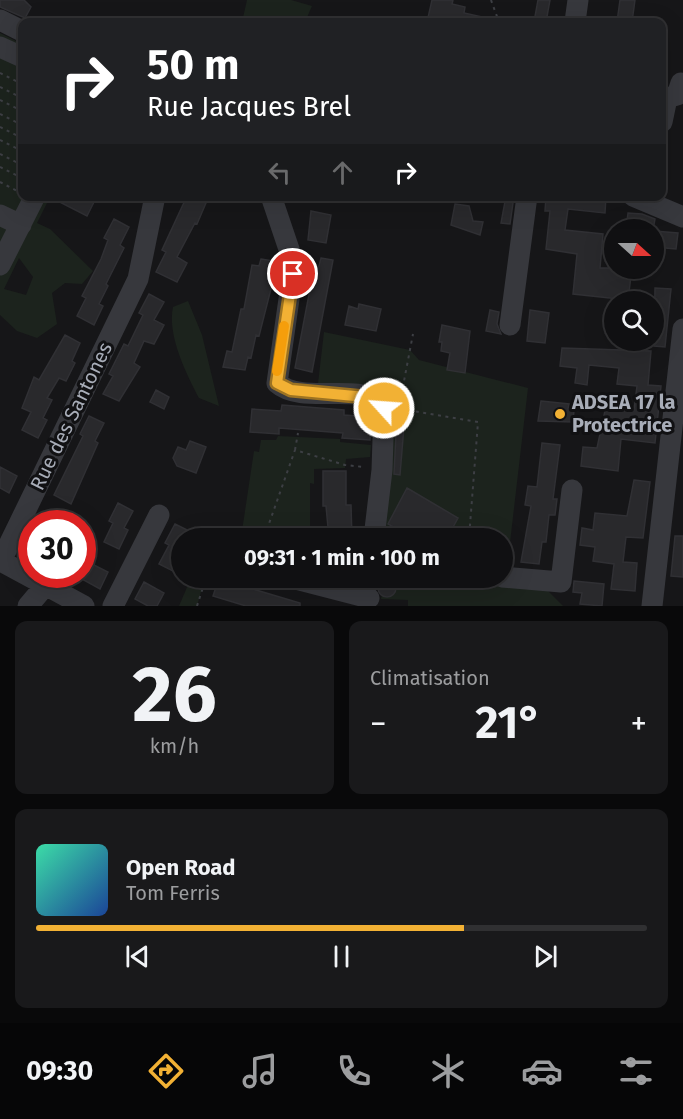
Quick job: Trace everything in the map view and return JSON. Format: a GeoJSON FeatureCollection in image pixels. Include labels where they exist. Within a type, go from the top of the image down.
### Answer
{"type":"FeatureCollection","features":[{"type":"Feature","properties":{"kind":"street"},"geometry":{"type":"LineString","coordinates":[[576,18],[578,0]]}},
{"type":"Feature","properties":{"kind":"street"},"geometry":{"type":"LineString","coordinates":[[0,20],[18,29]]}},
{"type":"Feature","properties":{"kind":"street"},"geometry":{"type":"LineString","coordinates":[[0,46],[18,55]]}},
{"type":"Feature","properties":{"kind":"street"},"geometry":{"type":"LineString","coordinates":[[666,103],[667,98],[677,95],[681,83]]}},
{"type":"Feature","properties":{"kind":"street"},"geometry":{"type":"LineString","coordinates":[[0,266],[33,201]]}},
{"type":"Feature","properties":{"kind":"street","name":"Rue des Santones"},"geometry":{"type":"LineString","coordinates":[[26,510],[138,279],[154,201]]}},
{"type":"Feature","properties":{"kind":"street"},"geometry":{"type":"LineString","coordinates":[[273,201],[294,264],[277,383],[291,390],[368,396],[383,405],[382,470],[375,528]]}},
{"type":"Feature","properties":{"kind":"street"},"geometry":{"type":"LineString","coordinates":[[510,325],[526,201]]}},
{"type":"Feature","properties":{"kind":"street"},"geometry":{"type":"LineString","coordinates":[[648,201],[683,217]]}},
{"type":"Feature","properties":{"kind":"street"},"geometry":{"type":"LineString","coordinates":[[0,214],[21,225]]}},
{"type":"Feature","properties":{"kind":"street"},"geometry":{"type":"LineString","coordinates":[[652,606],[683,329]]}},
{"type":"Feature","properties":{"kind":"street"},"geometry":{"type":"LineString","coordinates":[[513,578],[561,582],[572,490]]}},
{"type":"Feature","properties":{"kind":"street"},"geometry":{"type":"LineString","coordinates":[[114,606],[159,515]]}},
{"type":"Feature","properties":{"kind":"street","name":"Rue des Santones"},"geometry":{"type":"LineString","coordinates":[[18,526],[1,561],[18,571]]}},
{"type":"Feature","properties":{"kind":"street"},"geometry":{"type":"LineString","coordinates":[[28,606],[43,588]]}},
{"type":"Feature","properties":{"kind":"street"},"geometry":{"type":"LineString","coordinates":[[46,588],[84,606]]}},
{"type":"Feature","properties":{"kind":"street"},"geometry":{"type":"LineString","coordinates":[[340,588],[369,594]]}},
{"type":"Feature","properties":{"kind":"path"},"geometry":{"type":"LineString","coordinates":[[491,0],[498,18]]}},
{"type":"Feature","properties":{"kind":"path"},"geometry":{"type":"LineString","coordinates":[[0,73],[18,82]]}},
{"type":"Feature","properties":{"kind":"path"},"geometry":{"type":"LineString","coordinates":[[0,87],[18,96]]}},
{"type":"Feature","properties":{"kind":"path"},"geometry":{"type":"LineString","coordinates":[[0,100],[18,109]]}},
{"type":"Feature","properties":{"kind":"path"},"geometry":{"type":"LineString","coordinates":[[0,114],[18,123]]}},
{"type":"Feature","properties":{"kind":"path"},"geometry":{"type":"LineString","coordinates":[[0,127],[18,136]]}},
{"type":"Feature","properties":{"kind":"path"},"geometry":{"type":"LineString","coordinates":[[0,140],[18,149]]}},
{"type":"Feature","properties":{"kind":"path"},"geometry":{"type":"LineString","coordinates":[[0,154],[18,163]]}},
{"type":"Feature","properties":{"kind":"path"},"geometry":{"type":"LineString","coordinates":[[0,167],[18,176]]}},
{"type":"Feature","properties":{"kind":"path"},"geometry":{"type":"LineString","coordinates":[[0,182],[18,191]]}},
{"type":"Feature","properties":{"kind":"path"},"geometry":{"type":"LineString","coordinates":[[383,405],[401,388],[413,334]]}},
{"type":"Feature","properties":{"kind":"path"},"geometry":{"type":"LineString","coordinates":[[383,405],[478,422],[470,528]]}},
{"type":"Feature","properties":{"kind":"path"},"geometry":{"type":"LineString","coordinates":[[268,528],[295,450],[298,433]]}},
{"type":"Feature","properties":{"kind":"path"},"geometry":{"type":"LineString","coordinates":[[295,450],[345,465],[382,470]]}},
{"type":"Feature","properties":{"kind":"path"},"geometry":{"type":"LineString","coordinates":[[197,606],[203,588]]}},
{"type":"Feature","properties":{"kind":"shaded area"},"geometry":{"type":"Polygon","coordinates":[[[247,0],[291,0],[312,6],[307,18],[243,18],[247,0]]]}},
{"type":"Feature","properties":{"kind":"shaded area"},"geometry":{"type":"Polygon","coordinates":[[[0,33],[18,42],[18,201],[48,201],[37,223],[50,229],[93,271],[82,284],[65,283],[52,293],[57,324],[37,338],[17,331],[0,315],[0,33]],[[19,258],[4,289],[26,295],[33,277],[19,258]]]}},
{"type":"Feature","properties":{"kind":"shaded area"},"geometry":{"type":"Polygon","coordinates":[[[188,301],[202,335],[219,406],[199,398],[183,366],[175,342],[173,307],[188,301]]]}},
{"type":"Feature","properties":{"kind":"shaded area"},"geometry":{"type":"Polygon","coordinates":[[[324,332],[410,350],[419,360],[528,388],[512,528],[373,528],[381,401],[317,392],[324,332]]]}},
{"type":"Feature","properties":{"kind":"shaded area"},"geometry":{"type":"Polygon","coordinates":[[[278,436],[340,439],[340,442],[371,445],[370,457],[346,459],[345,468],[314,469],[314,484],[310,483],[310,528],[242,528],[254,451],[259,452],[261,440],[276,440],[278,436]]]}},
{"type":"Feature","properties":{"kind":"shaded area"},"geometry":{"type":"Polygon","coordinates":[[[513,587],[547,590],[563,606],[408,606],[408,600],[381,599],[383,588],[513,587]]]}},
{"type":"Feature","properties":{"kind":"shaded area"},"geometry":{"type":"Polygon","coordinates":[[[187,588],[202,588],[197,606],[179,606],[187,588]]]}},
{"type":"Feature","properties":{"kind":"building"},"geometry":{"type":"Polygon","coordinates":[[[0,0],[24,0],[31,7],[25,18],[0,7],[0,0]]]}},
{"type":"Feature","properties":{"kind":"building"},"geometry":{"type":"Polygon","coordinates":[[[432,0],[453,0],[452,4],[465,7],[464,13],[487,18],[428,18],[432,0]]]}},
{"type":"Feature","properties":{"kind":"building"},"geometry":{"type":"Polygon","coordinates":[[[538,0],[550,0],[547,18],[535,18],[538,0]]]}},
{"type":"Feature","properties":{"kind":"building"},"geometry":{"type":"Polygon","coordinates":[[[620,0],[635,0],[633,18],[618,18],[620,0]]]}},
{"type":"Feature","properties":{"kind":"building"},"geometry":{"type":"Polygon","coordinates":[[[58,201],[94,201],[87,216],[58,201]]]}},
{"type":"Feature","properties":{"kind":"building"},"geometry":{"type":"Polygon","coordinates":[[[185,201],[206,203],[197,224],[195,223],[177,257],[187,263],[177,282],[156,272],[166,252],[162,250],[185,201]]]}},
{"type":"Feature","properties":{"kind":"building"},"geometry":{"type":"Polygon","coordinates":[[[505,201],[513,201],[510,224],[501,223],[505,201]]]}},
{"type":"Feature","properties":{"kind":"building"},"geometry":{"type":"Polygon","coordinates":[[[546,201],[606,201],[605,213],[568,209],[565,230],[603,234],[600,268],[604,268],[604,279],[631,279],[629,291],[604,291],[604,297],[573,294],[577,254],[546,249],[550,211],[545,211],[546,201]]]}},
{"type":"Feature","properties":{"kind":"building"},"geometry":{"type":"Polygon","coordinates":[[[455,204],[469,206],[473,221],[483,222],[480,235],[451,225],[455,204]]]}},
{"type":"Feature","properties":{"kind":"building"},"geometry":{"type":"Polygon","coordinates":[[[311,211],[331,215],[326,243],[308,240],[311,211]]]}},
{"type":"Feature","properties":{"kind":"building"},"geometry":{"type":"Polygon","coordinates":[[[628,213],[642,214],[655,219],[627,219],[628,213]]]}},
{"type":"Feature","properties":{"kind":"building"},"geometry":{"type":"Polygon","coordinates":[[[114,219],[129,227],[120,245],[124,248],[106,284],[108,286],[99,304],[103,306],[94,325],[77,316],[86,298],[82,296],[108,240],[104,238],[114,219]]]}},
{"type":"Feature","properties":{"kind":"building"},"geometry":{"type":"Polygon","coordinates":[[[664,232],[678,233],[676,249],[664,248],[664,232]]]}},
{"type":"Feature","properties":{"kind":"building"},"geometry":{"type":"Polygon","coordinates":[[[321,258],[333,260],[312,372],[295,368],[314,268],[319,266],[321,258]]]}},
{"type":"Feature","properties":{"kind":"building"},"geometry":{"type":"Polygon","coordinates":[[[261,259],[274,261],[271,277],[274,277],[259,336],[256,335],[251,358],[248,357],[245,370],[223,367],[227,351],[232,352],[241,309],[244,309],[252,265],[259,266],[261,259]]]}},
{"type":"Feature","properties":{"kind":"building"},"geometry":{"type":"Polygon","coordinates":[[[655,288],[671,289],[665,347],[664,291],[655,291],[655,288]]]}},
{"type":"Feature","properties":{"kind":"building"},"geometry":{"type":"Polygon","coordinates":[[[149,294],[164,302],[154,320],[164,325],[154,344],[144,341],[134,363],[140,367],[119,401],[103,394],[113,376],[109,374],[124,344],[128,346],[143,315],[139,313],[149,294]]]}},
{"type":"Feature","properties":{"kind":"building"},"geometry":{"type":"Polygon","coordinates":[[[359,304],[381,309],[376,331],[345,325],[349,306],[358,309],[359,304]]]}},
{"type":"Feature","properties":{"kind":"building"},"geometry":{"type":"Polygon","coordinates":[[[490,310],[499,312],[497,324],[501,334],[486,331],[490,310]]]}},
{"type":"Feature","properties":{"kind":"building"},"geometry":{"type":"Polygon","coordinates":[[[530,310],[549,313],[545,343],[527,341],[530,310]]]}},
{"type":"Feature","properties":{"kind":"building"},"geometry":{"type":"Polygon","coordinates":[[[442,325],[470,331],[465,373],[447,370],[450,353],[441,351],[442,342],[439,342],[442,325]]]}},
{"type":"Feature","properties":{"kind":"building"},"geometry":{"type":"Polygon","coordinates":[[[65,335],[80,343],[72,361],[75,363],[66,381],[59,378],[47,398],[52,400],[43,418],[47,420],[38,438],[22,430],[31,412],[22,408],[34,377],[39,380],[65,335]]]}},
{"type":"Feature","properties":{"kind":"building"},"geometry":{"type":"Polygon","coordinates":[[[562,348],[651,351],[648,385],[661,386],[655,443],[621,439],[618,471],[581,466],[583,447],[597,448],[606,406],[634,410],[637,386],[617,384],[619,368],[589,365],[587,385],[575,383],[577,368],[560,366],[562,348]]]}},
{"type":"Feature","properties":{"kind":"building"},"geometry":{"type":"Polygon","coordinates":[[[156,390],[169,397],[164,409],[150,402],[156,390]]]}},
{"type":"Feature","properties":{"kind":"building","name":"ADSEA 17 la Protectrice"},"geometry":{"type":"Polygon","coordinates":[[[541,401],[569,404],[568,409],[574,410],[573,422],[538,421],[541,401]]]}},
{"type":"Feature","properties":{"kind":"building"},"geometry":{"type":"Polygon","coordinates":[[[282,405],[344,410],[344,415],[371,417],[370,440],[342,438],[343,433],[279,428],[279,434],[250,432],[252,409],[281,411],[282,405]]]}},
{"type":"Feature","properties":{"kind":"building"},"geometry":{"type":"Polygon","coordinates":[[[397,414],[405,414],[400,475],[394,474],[397,414]]]}},
{"type":"Feature","properties":{"kind":"building"},"geometry":{"type":"Polygon","coordinates":[[[89,416],[104,423],[95,441],[98,443],[71,504],[54,495],[83,436],[80,434],[89,416]]]}},
{"type":"Feature","properties":{"kind":"building"},"geometry":{"type":"Polygon","coordinates":[[[190,441],[206,447],[196,473],[177,466],[173,458],[178,447],[186,450],[190,441]]]}},
{"type":"Feature","properties":{"kind":"building"},"geometry":{"type":"Polygon","coordinates":[[[542,443],[560,445],[553,499],[557,499],[555,515],[549,515],[546,542],[542,542],[539,564],[521,562],[531,506],[525,505],[528,486],[537,487],[542,443]]]}},
{"type":"Feature","properties":{"kind":"building"},"geometry":{"type":"Polygon","coordinates":[[[0,467],[17,476],[9,493],[0,488],[0,467]]]}},
{"type":"Feature","properties":{"kind":"building"},"geometry":{"type":"Polygon","coordinates":[[[323,471],[346,471],[346,505],[351,505],[352,528],[328,528],[326,506],[323,506],[323,471]]]}},
{"type":"Feature","properties":{"kind":"building"},"geometry":{"type":"Polygon","coordinates":[[[634,480],[650,482],[643,538],[626,537],[623,562],[637,563],[635,591],[611,589],[614,564],[593,561],[595,547],[580,545],[582,528],[593,530],[595,513],[627,516],[634,480]]]}},
{"type":"Feature","properties":{"kind":"building"},"geometry":{"type":"Polygon","coordinates":[[[407,488],[458,518],[452,528],[395,528],[388,524],[407,488]]]}},
{"type":"Feature","properties":{"kind":"building"},"geometry":{"type":"Polygon","coordinates":[[[118,503],[133,511],[124,528],[128,530],[119,549],[104,542],[113,523],[109,521],[118,503]]]}},
{"type":"Feature","properties":{"kind":"building"},"geometry":{"type":"Polygon","coordinates":[[[171,532],[171,570],[159,564],[169,545],[165,543],[171,532]]]}},
{"type":"Feature","properties":{"kind":"building"},"geometry":{"type":"Polygon","coordinates":[[[675,536],[683,536],[683,577],[671,576],[675,536]]]}},
{"type":"Feature","properties":{"kind":"building"},"geometry":{"type":"Polygon","coordinates":[[[96,566],[108,572],[100,589],[96,587],[96,566]]]}},
{"type":"Feature","properties":{"kind":"building"},"geometry":{"type":"Polygon","coordinates":[[[574,581],[604,584],[602,606],[580,604],[582,593],[573,592],[574,581]]]}},
{"type":"Feature","properties":{"kind":"building"},"geometry":{"type":"Polygon","coordinates":[[[144,582],[164,593],[157,606],[148,606],[135,599],[144,582]]]}},
{"type":"Feature","properties":{"kind":"building"},"geometry":{"type":"Polygon","coordinates":[[[216,588],[249,588],[300,603],[300,606],[246,606],[213,596],[216,588]]]}},
{"type":"Feature","properties":{"kind":"building"},"geometry":{"type":"Polygon","coordinates":[[[378,588],[396,588],[396,592],[391,597],[383,597],[378,592],[378,588]]]}},
{"type":"Feature","properties":{"kind":"slow traffic"},"geometry":{"type":"LineString","coordinates":[[277,371],[284,326]]}},
{"type":"Feature","properties":{"kind":"place","name":"ADSEA 17 la Protectrice"},"geometry":{"type":"Point","coordinates":[560,414]}},
{"type":"Feature","properties":{"kind":"route"},"geometry":{"type":"LineString","coordinates":[[293,274],[276,373],[277,383],[291,390],[368,396],[381,401],[384,408]]}}]}
